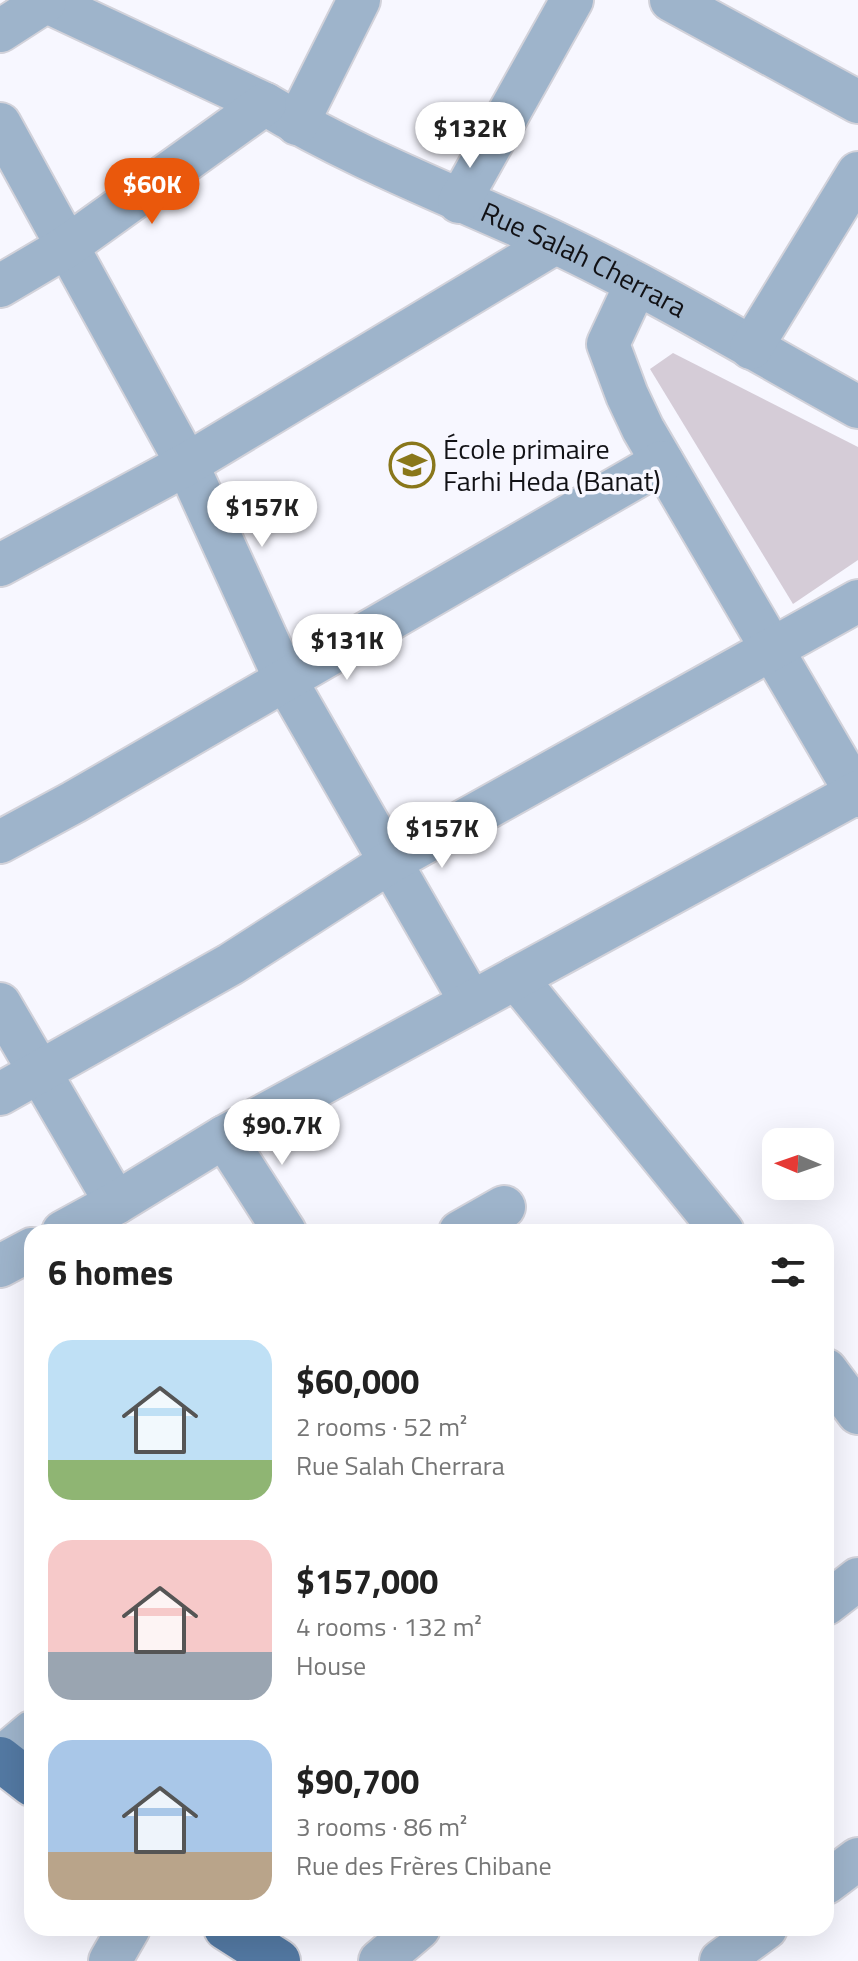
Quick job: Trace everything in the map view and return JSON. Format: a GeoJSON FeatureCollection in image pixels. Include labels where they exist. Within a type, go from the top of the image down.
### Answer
{"type":"FeatureCollection","features":[{"type":"Feature","properties":{"kind":"main road"},"geometry":{"type":"LineString","coordinates":[[0,1759],[24,1778]]}},
{"type":"Feature","properties":{"kind":"main road"},"geometry":{"type":"LineString","coordinates":[[239,1936],[278,1961]]}},
{"type":"Feature","properties":{"kind":"street"},"geometry":{"type":"LineString","coordinates":[[0,286],[281,114],[359,0]]}},
{"type":"Feature","properties":{"kind":"street"},"geometry":{"type":"LineString","coordinates":[[459,202],[572,0]]}},
{"type":"Feature","properties":{"kind":"street"},"geometry":{"type":"LineString","coordinates":[[671,0],[858,102]]}},
{"type":"Feature","properties":{"kind":"street"},"geometry":{"type":"LineString","coordinates":[[0,31],[44,1]]}},
{"type":"Feature","properties":{"kind":"street","name":"Rue Salah Cherrara"},"geometry":{"type":"LineString","coordinates":[[44,1],[459,202],[555,243],[636,284],[858,407]]}},
{"type":"Feature","properties":{"kind":"street"},"geometry":{"type":"LineString","coordinates":[[0,124],[187,464],[285,679],[471,1002]]}},
{"type":"Feature","properties":{"kind":"street"},"geometry":{"type":"LineString","coordinates":[[751,348],[858,173]]}},
{"type":"Feature","properties":{"kind":"street"},"geometry":{"type":"LineString","coordinates":[[0,565],[187,464],[555,243]]}},
{"type":"Feature","properties":{"kind":"street"},"geometry":{"type":"LineString","coordinates":[[78,1224],[224,1137],[857,794],[662,462],[627,395],[608,344],[636,284]]}},
{"type":"Feature","properties":{"kind":"street"},"geometry":{"type":"LineString","coordinates":[[0,842],[662,462]]}},
{"type":"Feature","properties":{"kind":"street"},"geometry":{"type":"LineString","coordinates":[[0,1094],[231,964],[390,862],[858,601]]}},
{"type":"Feature","properties":{"kind":"street"},"geometry":{"type":"LineString","coordinates":[[516,978],[716,1224]]}},
{"type":"Feature","properties":{"kind":"street"},"geometry":{"type":"LineString","coordinates":[[0,1004],[116,1203]]}},
{"type":"Feature","properties":{"kind":"street"},"geometry":{"type":"LineString","coordinates":[[224,1137],[280,1224]]}},
{"type":"Feature","properties":{"kind":"street"},"geometry":{"type":"LineString","coordinates":[[474,1224],[504,1207]]}},
{"type":"Feature","properties":{"kind":"street"},"geometry":{"type":"LineString","coordinates":[[0,1266],[24,1253]]}},
{"type":"Feature","properties":{"kind":"street"},"geometry":{"type":"LineString","coordinates":[[834,1381],[858,1413]]}},
{"type":"Feature","properties":{"kind":"street"},"geometry":{"type":"LineString","coordinates":[[834,1598],[858,1579]]}},
{"type":"Feature","properties":{"kind":"street"},"geometry":{"type":"LineString","coordinates":[[0,1759],[24,1739]]}},
{"type":"Feature","properties":{"kind":"street"},"geometry":{"type":"LineString","coordinates":[[834,1877],[858,1859]]}},
{"type":"Feature","properties":{"kind":"street"},"geometry":{"type":"LineString","coordinates":[[110,1961],[124,1936]]}},
{"type":"Feature","properties":{"kind":"street"},"geometry":{"type":"LineString","coordinates":[[380,1961],[410,1936]]}},
{"type":"Feature","properties":{"kind":"street"},"geometry":{"type":"LineString","coordinates":[[721,1961],[763,1938]]}},
{"type":"Feature","properties":{"kind":"building"},"geometry":{"type":"Polygon","coordinates":[[[673,353],[858,447],[858,560],[793,604],[650,369],[673,353]]]}},
{"type":"Feature","properties":{"kind":"place","name":"École primaire Farhi Heda (Banat)"},"geometry":{"type":"Point","coordinates":[412,465]}}]}
